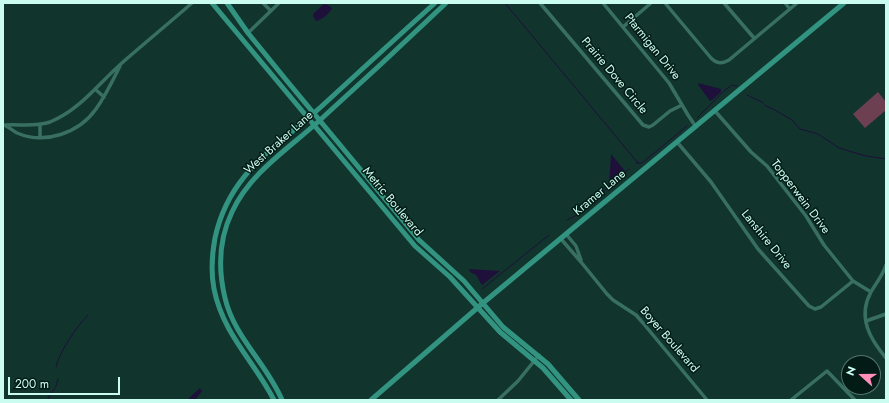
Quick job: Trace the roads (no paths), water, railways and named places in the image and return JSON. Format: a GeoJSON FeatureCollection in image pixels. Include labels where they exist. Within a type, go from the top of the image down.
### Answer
{"type":"FeatureCollection","features":[{"type":"Feature","properties":{"kind":"main road","name":"Metric Boulevard"},"geometry":{"type":"LineString","coordinates":[[212,3],[420,251],[450,277],[500,332],[551,376],[571,400]]}},
{"type":"Feature","properties":{"kind":"main road","name":"Metric Boulevard"},"geometry":{"type":"LineString","coordinates":[[227,3],[248,33],[419,240],[464,281],[503,327],[539,355],[579,400]]}},
{"type":"Feature","properties":{"kind":"main road","name":"West Braker Lane"},"geometry":{"type":"LineString","coordinates":[[274,400],[265,382],[228,330],[220,310],[214,288],[213,247],[217,226],[222,211],[239,183],[257,161],[314,114],[436,3]]}},
{"type":"Feature","properties":{"kind":"main road"},"geometry":{"type":"LineString","coordinates":[[436,3],[440,8]]}},
{"type":"Feature","properties":{"kind":"main road","name":"West Braker Lane"},"geometry":{"type":"LineString","coordinates":[[282,400],[271,378],[231,318],[227,305],[220,274],[220,256],[226,228],[232,211],[250,183],[259,173],[320,120],[446,3]]}},
{"type":"Feature","properties":{"kind":"main road","name":"Kramer Lane"},"geometry":{"type":"LineString","coordinates":[[371,400],[483,303],[844,3]]}},
{"type":"Feature","properties":{"kind":"main road"},"geometry":{"type":"LineString","coordinates":[[374,58],[379,66]]}},
{"type":"Feature","properties":{"kind":"main road"},"geometry":{"type":"LineString","coordinates":[[391,216],[396,212]]}},
{"type":"Feature","properties":{"kind":"main road"},"geometry":{"type":"LineString","coordinates":[[213,247],[221,247]]}},
{"type":"Feature","properties":{"kind":"main road"},"geometry":{"type":"LineString","coordinates":[[213,256],[220,256]]}},
{"type":"Feature","properties":{"kind":"main road"},"geometry":{"type":"LineString","coordinates":[[244,354],[250,348]]}},
{"type":"Feature","properties":{"kind":"street"},"geometry":{"type":"LineString","coordinates":[[4,124],[40,124],[66,115],[122,63],[192,3]]}},
{"type":"Feature","properties":{"kind":"street"},"geometry":{"type":"LineString","coordinates":[[263,3],[271,11]]}},
{"type":"Feature","properties":{"kind":"street"},"geometry":{"type":"LineString","coordinates":[[248,33],[279,3]]}},
{"type":"Feature","properties":{"kind":"street","name":"Prairie Dove Circle"},"geometry":{"type":"LineString","coordinates":[[540,3],[643,125],[649,127],[653,125],[670,111],[682,105]]}},
{"type":"Feature","properties":{"kind":"street","name":"Ptarmigan Drive"},"geometry":{"type":"LineString","coordinates":[[603,3],[669,83],[696,127]]}},
{"type":"Feature","properties":{"kind":"street"},"geometry":{"type":"LineString","coordinates":[[623,27],[651,3]]}},
{"type":"Feature","properties":{"kind":"street"},"geometry":{"type":"LineString","coordinates":[[665,3],[714,61],[723,63],[729,60],[797,3]]}},
{"type":"Feature","properties":{"kind":"street"},"geometry":{"type":"LineString","coordinates":[[724,3],[754,38]]}},
{"type":"Feature","properties":{"kind":"street"},"geometry":{"type":"LineString","coordinates":[[785,3],[790,9]]}},
{"type":"Feature","properties":{"kind":"street"},"geometry":{"type":"LineString","coordinates":[[4,124],[16,132],[27,136],[40,138],[68,132],[83,123],[96,110],[122,63]]}},
{"type":"Feature","properties":{"kind":"street"},"geometry":{"type":"LineString","coordinates":[[95,89],[104,97]]}},
{"type":"Feature","properties":{"kind":"street","name":"Topperwein Drive"},"geometry":{"type":"LineString","coordinates":[[715,111],[751,152],[767,166],[806,216],[824,246],[853,281],[871,292]]}},
{"type":"Feature","properties":{"kind":"street"},"geometry":{"type":"LineString","coordinates":[[40,124],[40,138]]}},
{"type":"Feature","properties":{"kind":"street","name":"Lanshire Drive"},"geometry":{"type":"LineString","coordinates":[[677,142],[711,182],[758,249],[809,306],[815,309],[821,307],[853,281]]}},
{"type":"Feature","properties":{"kind":"street","name":"Boyer Boulevard"},"geometry":{"type":"LineString","coordinates":[[566,234],[576,246],[581,262]]}},
{"type":"Feature","properties":{"kind":"street","name":"Boyer Boulevard"},"geometry":{"type":"LineString","coordinates":[[560,239],[613,300],[628,309],[643,322],[707,400]]}},
{"type":"Feature","properties":{"kind":"street"},"geometry":{"type":"LineString","coordinates":[[886,265],[882,275],[871,292],[867,306],[866,321],[871,338],[886,358]]}},
{"type":"Feature","properties":{"kind":"street"},"geometry":{"type":"LineString","coordinates":[[866,321],[886,314]]}},
{"type":"Feature","properties":{"kind":"street"},"geometry":{"type":"LineString","coordinates":[[498,400],[518,381],[539,355]]}},
{"type":"Feature","properties":{"kind":"street"},"geometry":{"type":"LineString","coordinates":[[791,400],[827,371],[855,400]]}},
{"type":"Feature","properties":{"kind":"waterway"},"geometry":{"type":"LineString","coordinates":[[505,3],[638,163]]}},
{"type":"Feature","properties":{"kind":"waterway"},"geometry":{"type":"LineString","coordinates":[[697,118],[724,91],[732,85],[737,86]]}},
{"type":"Feature","properties":{"kind":"waterway"},"geometry":{"type":"LineString","coordinates":[[747,95],[792,120],[800,129],[818,134],[839,148],[866,156],[886,159]]}},
{"type":"Feature","properties":{"kind":"waterway"},"geometry":{"type":"LineString","coordinates":[[636,163],[642,163],[687,126]]}},
{"type":"Feature","properties":{"kind":"waterway"},"geometry":{"type":"LineString","coordinates":[[567,220],[577,215],[629,169]]}},
{"type":"Feature","properties":{"kind":"waterway"},"geometry":{"type":"LineString","coordinates":[[482,289],[549,235]]}},
{"type":"Feature","properties":{"kind":"waterway"},"geometry":{"type":"LineString","coordinates":[[56,367],[69,340],[88,315]]}},
{"type":"Feature","properties":{"kind":"waterway"},"geometry":{"type":"LineString","coordinates":[[47,400],[56,386],[58,379]]}}]}
